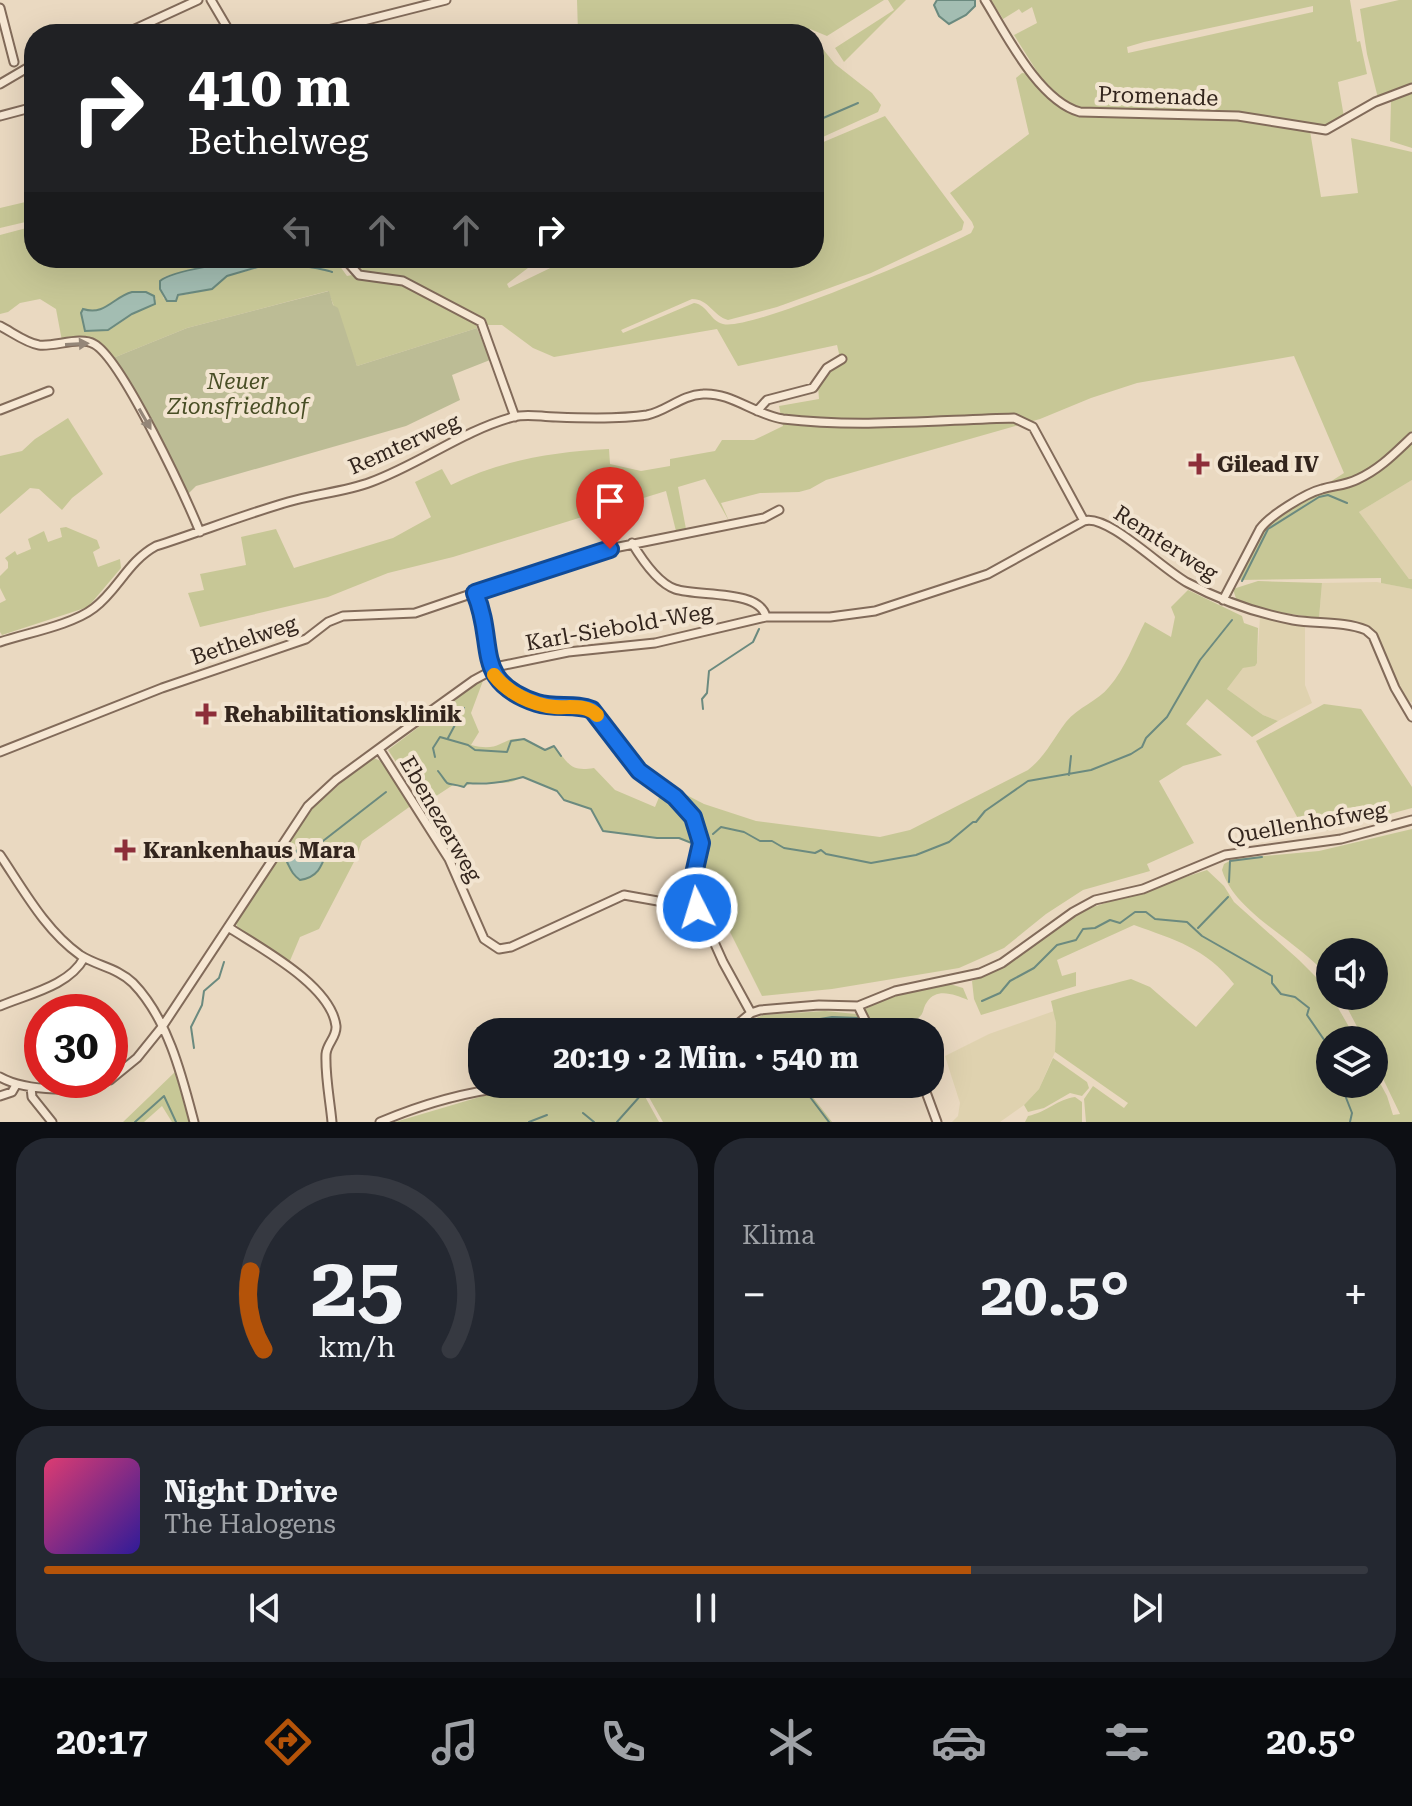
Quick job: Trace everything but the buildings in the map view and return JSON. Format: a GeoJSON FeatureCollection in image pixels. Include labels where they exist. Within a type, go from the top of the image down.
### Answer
{"type":"FeatureCollection","features":[{"type":"Feature","properties":{"kind":"street"},"geometry":{"type":"LineString","coordinates":[[146,24],[198,0]]}},
{"type":"Feature","properties":{"kind":"street"},"geometry":{"type":"LineString","coordinates":[[211,0],[225,24]]}},
{"type":"Feature","properties":{"kind":"street","name":"Promenade"},"geometry":{"type":"LineString","coordinates":[[985,0],[1028,67],[1051,95],[1070,109],[1084,112],[1238,116],[1326,130],[1375,102],[1412,88]]}},
{"type":"Feature","properties":{"kind":"street"},"geometry":{"type":"LineString","coordinates":[[351,24],[441,1]]}},
{"type":"Feature","properties":{"kind":"street"},"geometry":{"type":"LineString","coordinates":[[0,8],[14,62]]}},
{"type":"Feature","properties":{"kind":"street"},"geometry":{"type":"LineString","coordinates":[[0,84],[24,70]]}},
{"type":"Feature","properties":{"kind":"street"},"geometry":{"type":"LineString","coordinates":[[0,116],[24,110]]}},
{"type":"Feature","properties":{"kind":"street"},"geometry":{"type":"LineString","coordinates":[[353,268],[359,275],[403,281],[481,322],[515,417]]}},
{"type":"Feature","properties":{"kind":"street"},"geometry":{"type":"LineString","coordinates":[[0,326],[33,343],[59,345],[84,342],[98,346],[121,379],[175,476],[200,532]]}},
{"type":"Feature","properties":{"kind":"street"},"geometry":{"type":"LineString","coordinates":[[757,411],[767,400],[813,388],[827,368],[842,359]]}},
{"type":"Feature","properties":{"kind":"street"},"geometry":{"type":"LineString","coordinates":[[0,410],[49,391]]}},
{"type":"Feature","properties":{"kind":"street","name":"Remterweg"},"geometry":{"type":"LineString","coordinates":[[0,642],[88,613],[145,552],[288,502],[367,484],[417,463],[441,447],[515,417],[644,415],[659,411],[680,399],[702,394],[724,397],[784,419],[849,422],[1022,420],[1033,427],[1084,521],[1094,519],[1105,523],[1172,573],[1223,600],[1261,614],[1366,630],[1374,639],[1395,688],[1412,717]]}},
{"type":"Feature","properties":{"kind":"street"},"geometry":{"type":"LineString","coordinates":[[1223,600],[1268,519],[1321,489],[1342,487],[1362,478],[1384,464],[1412,437]]}},
{"type":"Feature","properties":{"kind":"street","name":"Bethelweg"},"geometry":{"type":"LineString","coordinates":[[0,752],[162,688],[306,639],[328,622],[343,616],[406,614],[594,552],[764,518],[779,510]]}},
{"type":"Feature","properties":{"kind":"street","name":"Karl-Siebold-Weg"},"geometry":{"type":"LineString","coordinates":[[128,1065],[162,1027],[308,806],[336,780],[474,680],[492,670],[568,652],[655,643],[766,617],[830,617],[875,611],[977,579],[1084,521]]}},
{"type":"Feature","properties":{"kind":"street"},"geometry":{"type":"LineString","coordinates":[[632,543],[665,584],[685,591],[752,601],[764,609],[766,617]]}},
{"type":"Feature","properties":{"kind":"street"},"geometry":{"type":"LineString","coordinates":[[475,593],[484,617],[492,670],[498,680],[524,698],[549,706],[592,710],[639,771],[670,793],[697,825],[701,839],[691,887],[697,908],[751,1013],[745,1018]]}},
{"type":"Feature","properties":{"kind":"street","name":"Ebenezerweg"},"geometry":{"type":"LineString","coordinates":[[379,749],[449,859],[482,936],[493,947],[503,950],[511,947],[624,895],[697,908]]}},
{"type":"Feature","properties":{"kind":"street","name":"Quellenhofweg"},"geometry":{"type":"LineString","coordinates":[[751,1013],[773,1008],[858,1006],[895,991],[988,971],[1087,904],[1143,889],[1225,855],[1341,839],[1412,820]]}},
{"type":"Feature","properties":{"kind":"street"},"geometry":{"type":"LineString","coordinates":[[0,855],[49,926],[84,958],[116,970],[131,981],[162,1027],[194,1122]]}},
{"type":"Feature","properties":{"kind":"street"},"geometry":{"type":"LineString","coordinates":[[228,927],[305,979],[330,1011],[336,1027],[326,1051],[332,1122]]}},
{"type":"Feature","properties":{"kind":"street"},"geometry":{"type":"LineString","coordinates":[[0,1006],[68,977],[84,958]]}},
{"type":"Feature","properties":{"kind":"street"},"geometry":{"type":"LineString","coordinates":[[858,1006],[864,1018]]}},
{"type":"Feature","properties":{"kind":"street"},"geometry":{"type":"LineString","coordinates":[[0,1077],[24,1086]]}},
{"type":"Feature","properties":{"kind":"street"},"geometry":{"type":"LineString","coordinates":[[0,1096],[12,1092],[16,1085]]}},
{"type":"Feature","properties":{"kind":"street"},"geometry":{"type":"LineString","coordinates":[[380,1122],[433,1101],[468,1093]]}},
{"type":"Feature","properties":{"kind":"street"},"geometry":{"type":"LineString","coordinates":[[33,1098],[52,1122]]}},
{"type":"Feature","properties":{"kind":"street"},"geometry":{"type":"LineString","coordinates":[[928,1098],[937,1122]]}},
{"type":"Feature","properties":{"kind":"shaded area"},"geometry":{"type":"Polygon","coordinates":[[[937,0],[975,0],[975,6],[949,24],[939,16],[934,5],[937,0]]]}},
{"type":"Feature","properties":{"kind":"shaded area"},"geometry":{"type":"Polygon","coordinates":[[[200,268],[254,268],[227,276],[212,289],[178,295],[176,301],[167,301],[160,289],[160,281],[200,268]]]}},
{"type":"Feature","properties":{"kind":"shaded area"},"geometry":{"type":"Polygon","coordinates":[[[132,292],[146,292],[154,296],[155,304],[108,330],[85,331],[83,309],[103,308],[132,292]]]}},
{"type":"Feature","properties":{"kind":"shaded area"},"geometry":{"type":"Polygon","coordinates":[[[1412,480],[1412,579],[1409,579],[1359,512],[1412,480]]]}},
{"type":"Feature","properties":{"kind":"shaded area"},"geometry":{"type":"Polygon","coordinates":[[[1377,582],[1412,589],[1412,702],[1407,701],[1376,636],[1356,624],[1319,618],[1322,583],[1377,582]]]}},
{"type":"Feature","properties":{"kind":"shaded area"},"geometry":{"type":"Polygon","coordinates":[[[1260,617],[1305,625],[1305,685],[1312,703],[1278,721],[1263,715],[1227,689],[1243,668],[1257,663],[1260,617]]]}},
{"type":"Feature","properties":{"kind":"shaded area"},"geometry":{"type":"Polygon","coordinates":[[[300,847],[312,854],[328,849],[316,873],[300,880],[287,862],[300,847]]]}},
{"type":"Feature","properties":{"kind":"shaded area"},"geometry":{"type":"Polygon","coordinates":[[[1054,1011],[1055,1052],[1039,1089],[1024,1105],[1000,1122],[952,1122],[958,1116],[960,1103],[945,1056],[989,1034],[1054,1011]]]}},
{"type":"Feature","properties":{"kind":"green space"},"geometry":{"type":"Polygon","coordinates":[[[577,0],[884,0],[827,36],[824,35],[824,24],[578,24],[577,0]]]}},
{"type":"Feature","properties":{"kind":"green space"},"geometry":{"type":"Polygon","coordinates":[[[888,0],[906,0],[844,62],[835,48],[894,10],[888,0]]]}},
{"type":"Feature","properties":{"kind":"green space"},"geometry":{"type":"Polygon","coordinates":[[[991,0],[1350,0],[1357,42],[1360,41],[1367,74],[1338,82],[1344,117],[1328,125],[1311,124],[1321,197],[1358,193],[1351,138],[1412,152],[1412,434],[1385,459],[1351,480],[1330,482],[1344,473],[1294,356],[1137,383],[1040,419],[826,480],[810,489],[760,493],[721,503],[729,521],[705,479],[678,487],[686,529],[676,531],[666,491],[453,557],[388,573],[328,597],[200,627],[188,593],[204,590],[200,574],[246,565],[241,537],[276,529],[294,568],[393,538],[431,517],[415,482],[442,469],[451,485],[489,469],[528,459],[609,449],[610,464],[641,471],[670,466],[670,459],[715,451],[722,440],[754,440],[783,426],[779,406],[819,399],[818,386],[826,373],[841,362],[837,345],[738,366],[717,329],[554,357],[533,348],[502,325],[487,325],[479,315],[404,278],[362,273],[357,268],[528,268],[507,284],[509,288],[550,268],[824,268],[824,142],[885,116],[964,222],[962,230],[871,273],[777,307],[728,320],[703,302],[692,299],[621,330],[623,333],[694,303],[723,324],[768,316],[804,303],[971,233],[974,227],[972,222],[950,193],[1029,134],[1016,78],[1022,73],[1031,74],[1036,70],[1014,35],[1037,23],[1032,7],[1022,13],[1019,9],[1003,19],[991,0]],[[1313,6],[1144,42],[1127,47],[1128,53],[1313,12],[1313,6]]]}},
{"type":"Feature","properties":{"kind":"green space"},"geometry":{"type":"Polygon","coordinates":[[[1412,0],[1412,84],[1378,98],[1360,9],[1412,0]]]}},
{"type":"Feature","properties":{"kind":"green space"},"geometry":{"type":"Polygon","coordinates":[[[824,50],[835,64],[872,93],[881,105],[878,112],[824,136],[824,50]]]}},
{"type":"Feature","properties":{"kind":"green space"},"geometry":{"type":"Polygon","coordinates":[[[1412,93],[1412,148],[1390,141],[1391,101],[1412,93]]]}},
{"type":"Feature","properties":{"kind":"green space"},"geometry":{"type":"Polygon","coordinates":[[[24,202],[24,222],[0,228],[0,208],[24,202]]]}},
{"type":"Feature","properties":{"kind":"green space"},"geometry":{"type":"Polygon","coordinates":[[[24,229],[24,268],[200,268],[164,277],[160,289],[164,299],[212,289],[227,276],[258,268],[341,268],[347,276],[403,284],[475,320],[477,328],[357,366],[328,291],[187,328],[113,358],[101,346],[90,341],[62,341],[56,309],[40,299],[20,303],[0,314],[0,235],[24,229]],[[150,293],[116,299],[109,307],[90,311],[85,331],[108,331],[156,299],[150,293]]]}},
{"type":"Feature","properties":{"kind":"green space","name":"Neuer Zionsfriedhof"},"geometry":{"type":"Polygon","coordinates":[[[329,291],[333,305],[338,308],[357,366],[477,328],[490,360],[452,375],[460,400],[406,426],[196,486],[188,494],[113,358],[187,328],[329,291]]]}},
{"type":"Feature","properties":{"kind":"green space"},"geometry":{"type":"Polygon","coordinates":[[[68,418],[103,474],[72,498],[62,510],[39,489],[30,488],[0,514],[0,456],[22,451],[68,418]]]}},
{"type":"Feature","properties":{"kind":"green space"},"geometry":{"type":"Polygon","coordinates":[[[1412,440],[1412,480],[1359,512],[1412,579],[1412,589],[1381,583],[1381,578],[1237,580],[1262,530],[1270,521],[1316,493],[1339,490],[1365,479],[1412,440]]]}},
{"type":"Feature","properties":{"kind":"green space"},"geometry":{"type":"Polygon","coordinates":[[[66,527],[97,540],[100,548],[93,552],[98,567],[120,559],[121,568],[88,607],[2,635],[0,603],[6,600],[0,588],[0,576],[8,568],[5,558],[15,551],[17,555],[31,549],[28,539],[44,531],[48,542],[62,537],[60,528],[66,527]]]}},
{"type":"Feature","properties":{"kind":"green space"},"geometry":{"type":"Polygon","coordinates":[[[1258,581],[1322,583],[1319,618],[1270,611],[1237,602],[1233,589],[1258,581]]]}},
{"type":"Feature","properties":{"kind":"green space"},"geometry":{"type":"Polygon","coordinates":[[[1188,590],[1242,616],[1244,623],[1258,628],[1257,663],[1243,668],[1227,689],[1263,715],[1278,721],[1252,737],[1207,699],[1186,724],[1222,755],[1183,766],[1159,781],[1194,843],[1147,864],[1150,871],[1083,890],[1046,914],[1004,948],[959,968],[832,989],[762,996],[726,924],[708,917],[702,907],[694,886],[703,847],[701,830],[675,789],[704,804],[756,821],[880,837],[910,830],[1034,765],[1071,717],[1115,680],[1145,622],[1171,637],[1175,617],[1171,607],[1188,590]]]}},
{"type":"Feature","properties":{"kind":"green space"},"geometry":{"type":"Polygon","coordinates":[[[484,678],[471,713],[479,732],[471,745],[489,747],[521,739],[545,750],[554,746],[570,765],[579,769],[594,768],[615,790],[655,807],[662,790],[693,820],[699,846],[679,838],[603,831],[591,809],[564,800],[557,791],[523,777],[505,783],[474,783],[464,787],[453,785],[424,804],[388,750],[484,678]]]}},
{"type":"Feature","properties":{"kind":"green space"},"geometry":{"type":"Polygon","coordinates":[[[1324,704],[1361,709],[1412,787],[1412,808],[1326,831],[1312,823],[1302,826],[1256,741],[1324,704]]]}},
{"type":"Feature","properties":{"kind":"green space"},"geometry":{"type":"Polygon","coordinates":[[[374,758],[385,763],[412,805],[362,841],[319,929],[300,937],[289,963],[239,931],[236,923],[311,810],[352,773],[374,758]]]}},
{"type":"Feature","properties":{"kind":"green space"},"geometry":{"type":"Polygon","coordinates":[[[1412,829],[1412,1122],[1086,1122],[1084,1099],[1093,1086],[1124,1108],[1128,1103],[1055,1052],[1056,1023],[1051,1001],[1131,979],[1150,987],[1196,1027],[1234,984],[1201,953],[1134,925],[1057,960],[1062,976],[1076,972],[1076,986],[981,1015],[974,999],[972,981],[998,970],[1081,911],[1207,870],[1224,886],[1234,902],[1316,977],[1316,1010],[1339,1010],[1348,1026],[1316,1026],[1316,1098],[1388,1098],[1393,1115],[1400,1114],[1388,1089],[1388,1026],[1357,1026],[1348,1010],[1388,1010],[1388,938],[1316,938],[1316,964],[1240,900],[1222,870],[1224,864],[1233,859],[1319,851],[1412,829]]]}},
{"type":"Feature","properties":{"kind":"green space"},"geometry":{"type":"Polygon","coordinates":[[[950,984],[963,988],[968,1000],[941,993],[931,997],[918,1018],[869,1018],[865,1009],[887,998],[950,984]]]}},
{"type":"Feature","properties":{"kind":"green space"},"geometry":{"type":"Polygon","coordinates":[[[825,1011],[856,1014],[858,1018],[756,1018],[825,1011]]]}},
{"type":"Feature","properties":{"kind":"green space"},"geometry":{"type":"Polygon","coordinates":[[[1053,1058],[1087,1082],[1089,1088],[1082,1096],[1070,1093],[1044,1108],[1028,1112],[1024,1105],[1039,1089],[1053,1058]]]}},
{"type":"Feature","properties":{"kind":"green space"},"geometry":{"type":"Polygon","coordinates":[[[175,1072],[189,1122],[172,1122],[162,1106],[144,1122],[123,1122],[175,1072]]]}},
{"type":"Feature","properties":{"kind":"green space"},"geometry":{"type":"Polygon","coordinates":[[[1075,1097],[1082,1102],[1082,1122],[1025,1122],[1028,1116],[1075,1097]]]}},
{"type":"Feature","properties":{"kind":"green space"},"geometry":{"type":"Polygon","coordinates":[[[476,1098],[646,1098],[659,1122],[395,1122],[476,1098]]]}},
{"type":"Feature","properties":{"kind":"green space"},"geometry":{"type":"Polygon","coordinates":[[[649,1098],[813,1098],[832,1122],[663,1122],[649,1098]]]}},
{"type":"Feature","properties":{"kind":"waterway"},"geometry":{"type":"LineString","coordinates":[[824,118],[858,103]]}},
{"type":"Feature","properties":{"kind":"waterway"},"geometry":{"type":"LineString","coordinates":[[311,268],[332,272]]}},
{"type":"Feature","properties":{"kind":"waterway"},"geometry":{"type":"LineString","coordinates":[[1242,581],[1268,529],[1319,497],[1328,495],[1347,503]]}},
{"type":"Feature","properties":{"kind":"waterway"},"geometry":{"type":"LineString","coordinates":[[713,834],[721,827],[744,832],[760,841],[772,841],[784,848],[815,853],[821,850],[826,854],[871,863],[916,855],[949,842],[976,822],[985,811],[1028,781],[1091,770],[1142,747],[1146,738],[1167,717],[1200,660],[1232,620]]}},
{"type":"Feature","properties":{"kind":"waterway"},"geometry":{"type":"LineString","coordinates":[[703,709],[702,699],[707,693],[709,671],[753,642],[759,629]]}},
{"type":"Feature","properties":{"kind":"waterway"},"geometry":{"type":"LineString","coordinates":[[448,738],[464,708]]}},
{"type":"Feature","properties":{"kind":"waterway"},"geometry":{"type":"LineString","coordinates":[[435,757],[433,748],[440,737],[475,750],[507,752],[511,741],[524,739],[545,750],[554,746],[561,756]]}},
{"type":"Feature","properties":{"kind":"waterway"},"geometry":{"type":"LineString","coordinates":[[1069,775],[1071,756]]}},
{"type":"Feature","properties":{"kind":"waterway"},"geometry":{"type":"LineString","coordinates":[[438,771],[448,784],[464,787],[467,783],[495,783],[523,777],[557,791],[564,800],[591,809],[603,831],[679,838],[699,846]]}},
{"type":"Feature","properties":{"kind":"waterway"},"geometry":{"type":"LineString","coordinates":[[305,855],[386,792]]}},
{"type":"Feature","properties":{"kind":"waterway"},"geometry":{"type":"LineString","coordinates":[[704,847],[708,847],[709,841]]}},
{"type":"Feature","properties":{"kind":"waterway"},"geometry":{"type":"LineString","coordinates":[[1229,882],[1230,861],[1262,857]]}},
{"type":"Feature","properties":{"kind":"waterway"},"geometry":{"type":"LineString","coordinates":[[1198,928],[1228,897]]}},
{"type":"Feature","properties":{"kind":"waterway"},"geometry":{"type":"LineString","coordinates":[[982,1001],[1000,993],[1010,981],[1034,968],[1057,945],[1076,940],[1083,929],[1095,928],[1110,920],[1120,923],[1135,912],[1146,912],[1155,919],[1187,922],[1202,936],[1272,976],[1272,983],[1281,994],[1295,997],[1309,1008],[1307,1015],[1316,1028]]}},
{"type":"Feature","properties":{"kind":"waterway"},"geometry":{"type":"LineString","coordinates":[[194,1048],[191,1027],[202,1005],[204,991],[219,978],[224,962]]}},
{"type":"Feature","properties":{"kind":"waterway"},"geometry":{"type":"LineString","coordinates":[[826,1018],[859,1018]]}},
{"type":"Feature","properties":{"kind":"waterway"},"geometry":{"type":"LineString","coordinates":[[135,1122],[164,1096],[176,1122]]}},
{"type":"Feature","properties":{"kind":"waterway"},"geometry":{"type":"LineString","coordinates":[[617,1122],[638,1098]]}},
{"type":"Feature","properties":{"kind":"waterway"},"geometry":{"type":"LineString","coordinates":[[811,1098],[829,1122]]}},
{"type":"Feature","properties":{"kind":"waterway"},"geometry":{"type":"LineString","coordinates":[[1346,1098],[1352,1113],[1350,1122]]}},
{"type":"Feature","properties":{"kind":"waterway"},"geometry":{"type":"LineString","coordinates":[[583,1113],[594,1122]]}},
{"type":"Feature","properties":{"kind":"waterway"},"geometry":{"type":"LineString","coordinates":[[529,1122],[547,1115]]}},
{"type":"Feature","properties":{"kind":"slow traffic"},"geometry":{"type":"LineString","coordinates":[[494,675],[524,698],[549,706],[590,708],[597,715]]}},
{"type":"Feature","properties":{"kind":"place","name":"Gilead IV"},"geometry":{"type":"Point","coordinates":[1199,464]}},
{"type":"Feature","properties":{"kind":"place","name":"Rehabilitationsklinik"},"geometry":{"type":"Point","coordinates":[206,714]}},
{"type":"Feature","properties":{"kind":"place","name":"Krankenhaus Mara"},"geometry":{"type":"Point","coordinates":[125,850]}},
{"type":"Feature","properties":{"kind":"route"},"geometry":{"type":"LineString","coordinates":[[610,549],[475,593],[487,630],[493,675],[510,690],[538,703],[590,708],[639,771],[675,797],[688,811],[701,839],[691,887],[697,908]]}}]}
